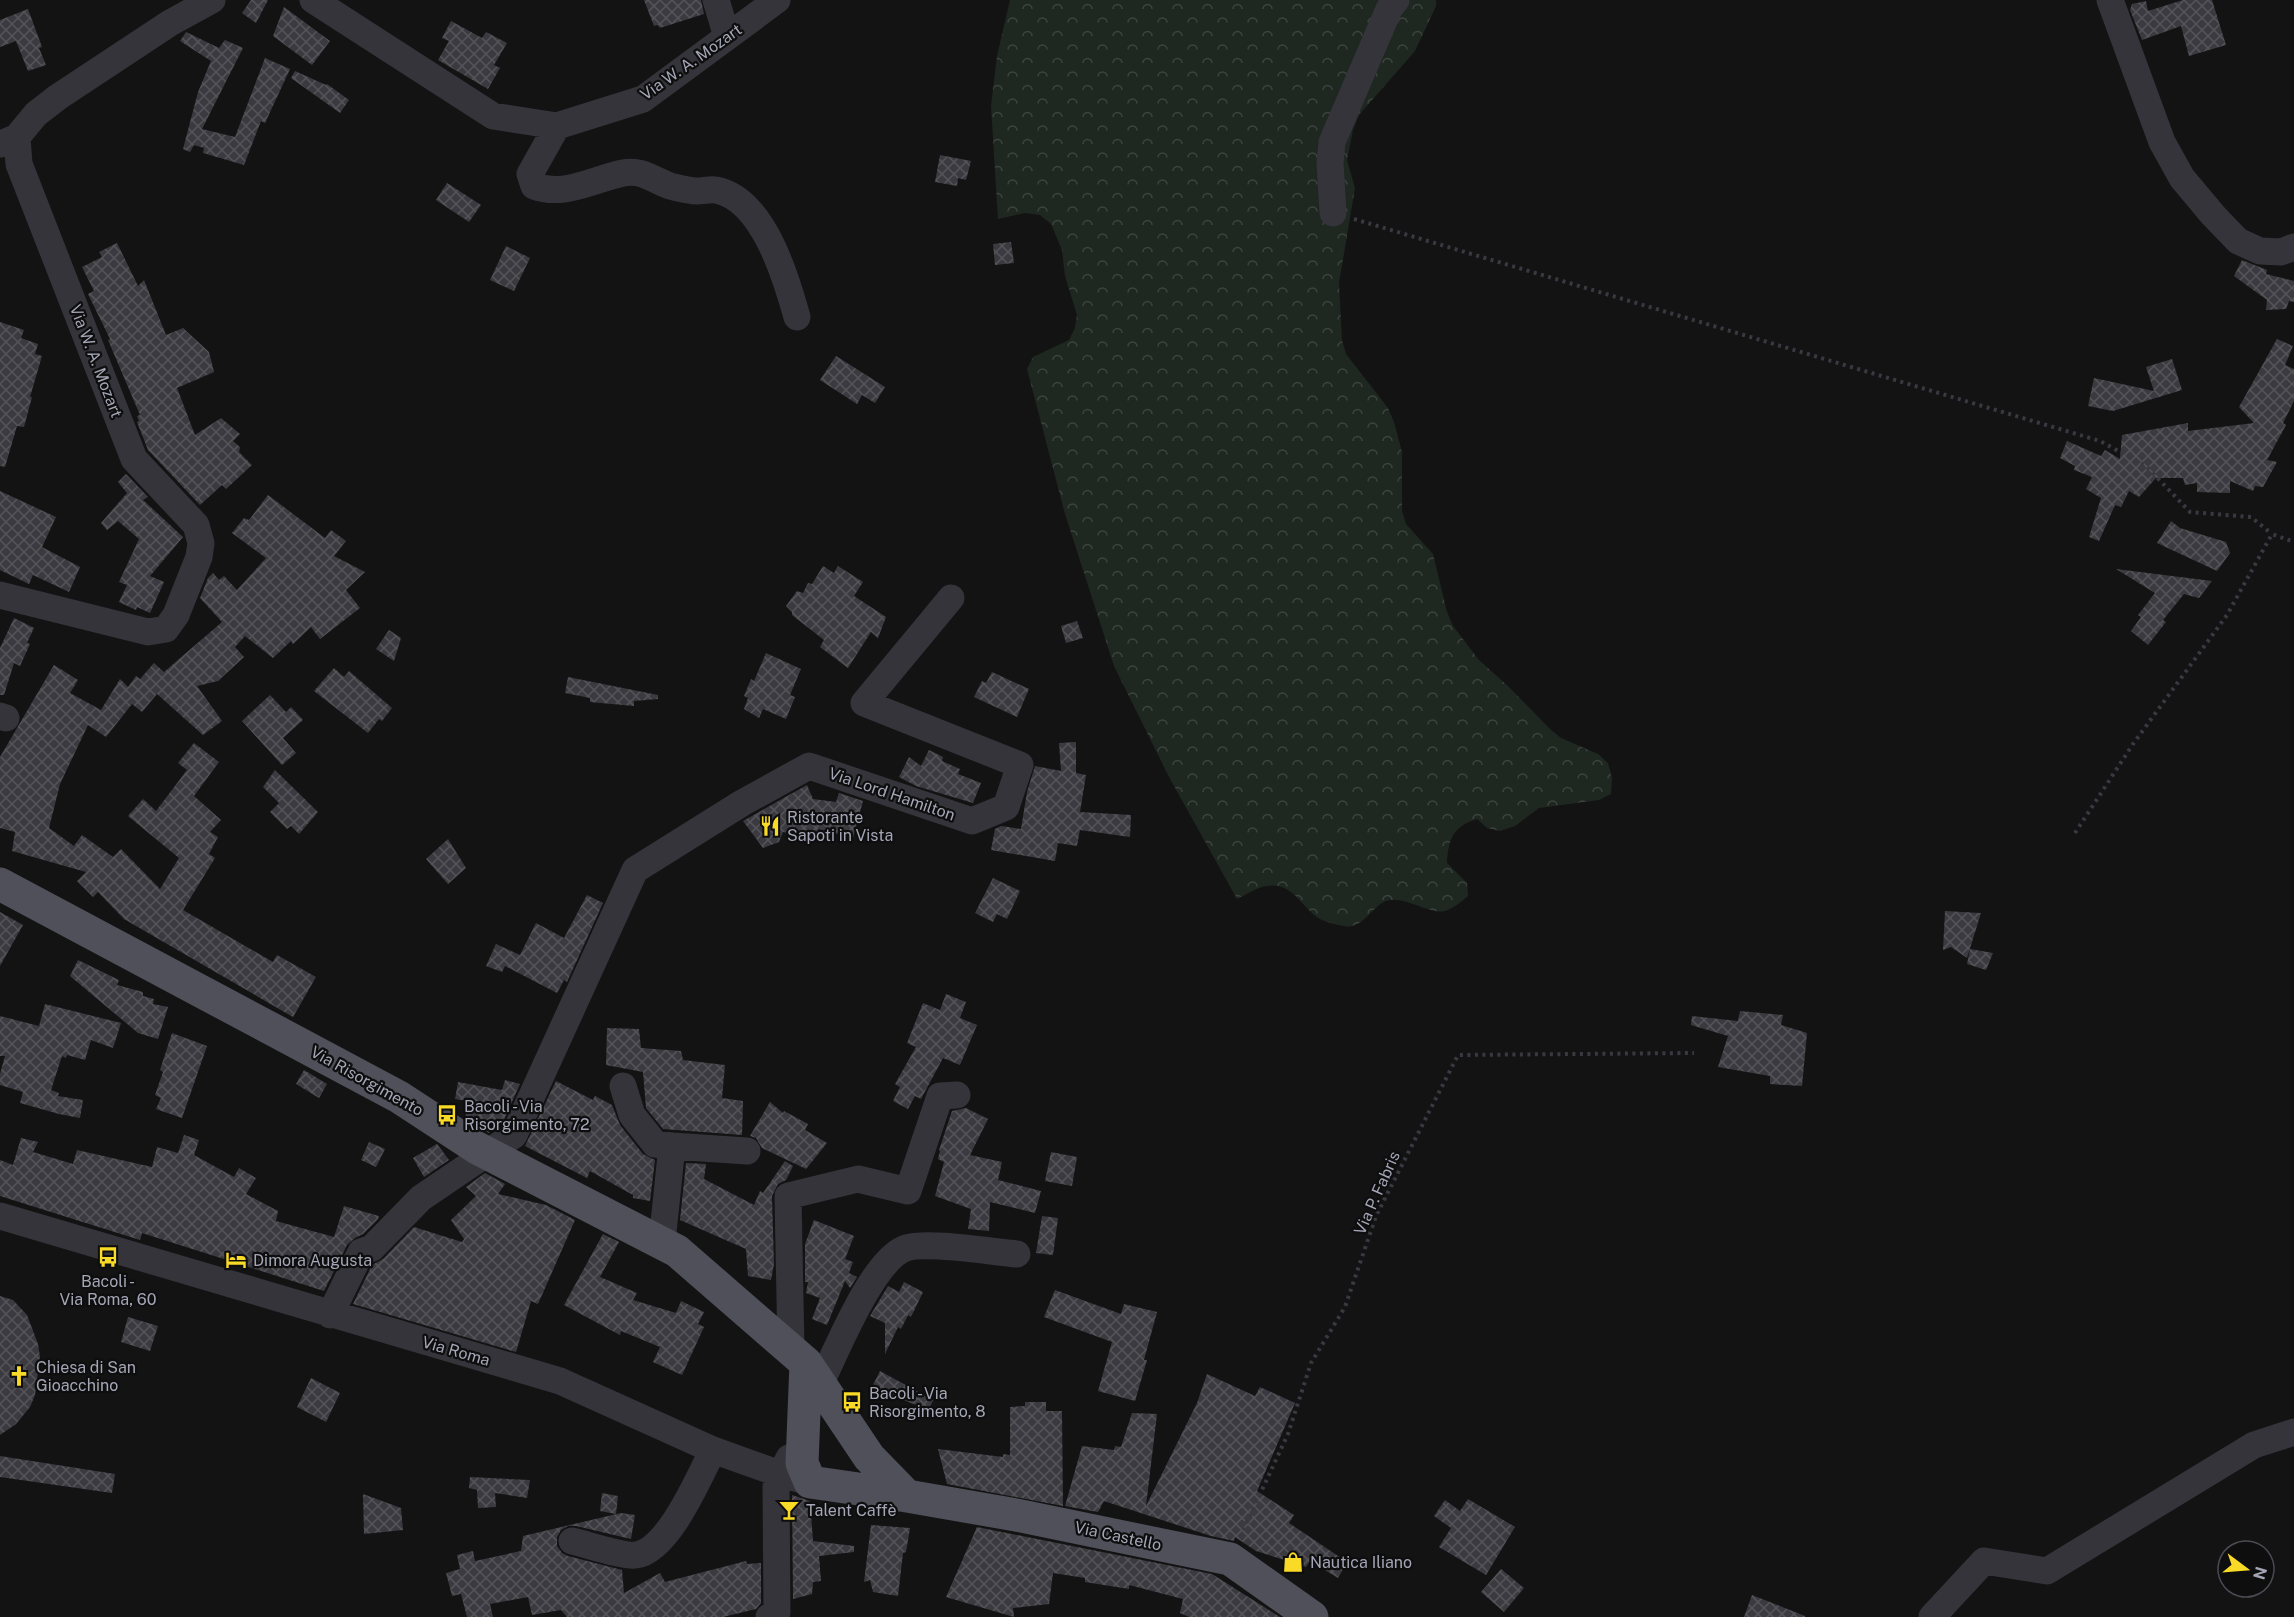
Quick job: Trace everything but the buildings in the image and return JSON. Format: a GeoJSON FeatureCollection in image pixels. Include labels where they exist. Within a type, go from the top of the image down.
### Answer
{"type":"FeatureCollection","features":[{"type":"Feature","properties":{"kind":"main road","name":"Via Risorgimento"},"geometry":{"type":"LineString","coordinates":[[0,884],[399,1096],[486,1152],[677,1251],[806,1365],[869,1457],[907,1496]]}},
{"type":"Feature","properties":{"kind":"main road"},"geometry":{"type":"LineString","coordinates":[[806,1365],[802,1463],[811,1481]]}},
{"type":"Feature","properties":{"kind":"main road","name":"Via Roma"},"geometry":{"type":"LineString","coordinates":[[811,1481],[907,1496]]}},
{"type":"Feature","properties":{"kind":"main road","name":"Via Castello"},"geometry":{"type":"LineString","coordinates":[[907,1496],[1016,1515],[1230,1559],[1312,1617]]}},
{"type":"Feature","properties":{"kind":"street","name":"Via W. A. Mozart"},"geometry":{"type":"LineString","coordinates":[[0,595],[148,632],[166,629],[176,615],[199,557],[201,543],[196,525],[134,459],[20,164],[8,141],[58,97],[170,23],[213,0]]}},
{"type":"Feature","properties":{"kind":"street","name":"Via W. A. Mozart"},"geometry":{"type":"LineString","coordinates":[[313,0],[493,116],[557,126],[643,99],[727,37],[753,9],[777,0]]}},
{"type":"Feature","properties":{"kind":"street"},"geometry":{"type":"LineString","coordinates":[[716,0],[727,37]]}},
{"type":"Feature","properties":{"kind":"street"},"geometry":{"type":"LineString","coordinates":[[1333,213],[1330,163],[1332,142],[1389,9],[1396,0]]}},
{"type":"Feature","properties":{"kind":"street"},"geometry":{"type":"LineString","coordinates":[[2109,0],[2162,142],[2182,178],[2238,241],[2260,251],[2281,252],[2294,247]]}},
{"type":"Feature","properties":{"kind":"street"},"geometry":{"type":"LineString","coordinates":[[557,126],[530,174],[534,186],[548,191],[561,191],[626,172],[645,173],[670,186],[696,191],[716,190],[737,199],[770,243],[786,276],[797,316]]}},
{"type":"Feature","properties":{"kind":"street","name":"Via Lord Hamilton"},"geometry":{"type":"LineString","coordinates":[[486,1152],[514,1135],[635,870],[742,803],[809,766],[972,821],[1006,807],[1020,765],[864,704],[951,598]]}},
{"type":"Feature","properties":{"kind":"street"},"geometry":{"type":"LineString","coordinates":[[623,1086],[632,1115],[655,1144],[747,1150]]}},
{"type":"Feature","properties":{"kind":"street"},"geometry":{"type":"LineString","coordinates":[[806,1365],[788,1196],[858,1179],[908,1191],[940,1096],[957,1095]]}},
{"type":"Feature","properties":{"kind":"street"},"geometry":{"type":"LineString","coordinates":[[662,1242],[672,1146]]}},
{"type":"Feature","properties":{"kind":"street"},"geometry":{"type":"LineString","coordinates":[[330,1315],[361,1252],[372,1248],[421,1198],[486,1152]]}},
{"type":"Feature","properties":{"kind":"street","name":"Via Roma"},"geometry":{"type":"LineString","coordinates":[[0,1216],[560,1382],[714,1450],[811,1481]]}},
{"type":"Feature","properties":{"kind":"street"},"geometry":{"type":"LineString","coordinates":[[806,1365],[889,1258],[906,1248],[933,1246],[1017,1254]]}},
{"type":"Feature","properties":{"kind":"street"},"geometry":{"type":"LineString","coordinates":[[804,1417],[821,1415],[836,1418],[849,1426]]}},
{"type":"Feature","properties":{"kind":"street"},"geometry":{"type":"LineString","coordinates":[[1932,1617],[1984,1561],[2047,1571],[2254,1445],[2294,1432]]}},
{"type":"Feature","properties":{"kind":"street"},"geometry":{"type":"LineString","coordinates":[[572,1541],[635,1555],[651,1548],[667,1533],[679,1516],[714,1450]]}},
{"type":"Feature","properties":{"kind":"street"},"geometry":{"type":"LineString","coordinates":[[769,1617],[777,1612],[776,1486],[858,1472],[869,1457]]}},
{"type":"Feature","properties":{"kind":"path"},"geometry":{"type":"LineString","coordinates":[[1333,213],[2100,441],[2146,466],[2190,512],[2252,517],[2272,534],[2294,542]]}},
{"type":"Feature","properties":{"kind":"path"},"geometry":{"type":"LineString","coordinates":[[2075,833],[2133,744],[2227,615],[2272,534]]}},
{"type":"Feature","properties":{"kind":"path","name":"Via P. Fabris"},"geometry":{"type":"LineString","coordinates":[[1230,1559],[1288,1434],[1311,1363],[1345,1307],[1376,1216],[1458,1055],[1694,1053]]}},
{"type":"Feature","properties":{"kind":"green space"},"geometry":{"type":"Polygon","coordinates":[[[1010,0],[1436,0],[1436,6],[1415,51],[1359,115],[1353,130],[1347,160],[1355,188],[1339,283],[1342,340],[1346,354],[1388,408],[1394,422],[1402,452],[1402,511],[1406,524],[1433,554],[1447,612],[1453,626],[1479,660],[1550,729],[1561,738],[1598,754],[1608,763],[1612,778],[1611,794],[1599,800],[1539,808],[1515,826],[1500,831],[1487,828],[1477,819],[1462,826],[1453,835],[1447,863],[1467,883],[1468,896],[1445,911],[1431,910],[1401,901],[1386,901],[1357,924],[1344,926],[1322,920],[1284,888],[1266,886],[1237,899],[1169,777],[1114,666],[1065,514],[1027,369],[1033,357],[1069,340],[1075,328],[1077,315],[1065,276],[1062,250],[1051,224],[1040,215],[1025,213],[998,219],[991,106],[997,56],[1010,0]]]}},
{"type":"Feature","properties":{"kind":"place","name":"Ristorante Sapoti in Vista"},"geometry":{"type":"Point","coordinates":[770,826]}},
{"type":"Feature","properties":{"kind":"place","name":"Bacoli - Via Risorgimento, 72"},"geometry":{"type":"Point","coordinates":[447,1115]}},
{"type":"Feature","properties":{"kind":"place","name":"Bacoli - Via Roma, 60"},"geometry":{"type":"Point","coordinates":[108,1257]}},
{"type":"Feature","properties":{"kind":"place","name":"Dimora Augusta"},"geometry":{"type":"Point","coordinates":[236,1260]}},
{"type":"Feature","properties":{"kind":"place","name":"Chiesa di San Gioacchino"},"geometry":{"type":"Point","coordinates":[19,1376]}},
{"type":"Feature","properties":{"kind":"place","name":"Bacoli - Via Risorgimento, 8"},"geometry":{"type":"Point","coordinates":[852,1402]}},
{"type":"Feature","properties":{"kind":"place","name":"Talent Caffè"},"geometry":{"type":"Point","coordinates":[789,1510]}},
{"type":"Feature","properties":{"kind":"place","name":"Nautica Iliano"},"geometry":{"type":"Point","coordinates":[1293,1562]}}]}
